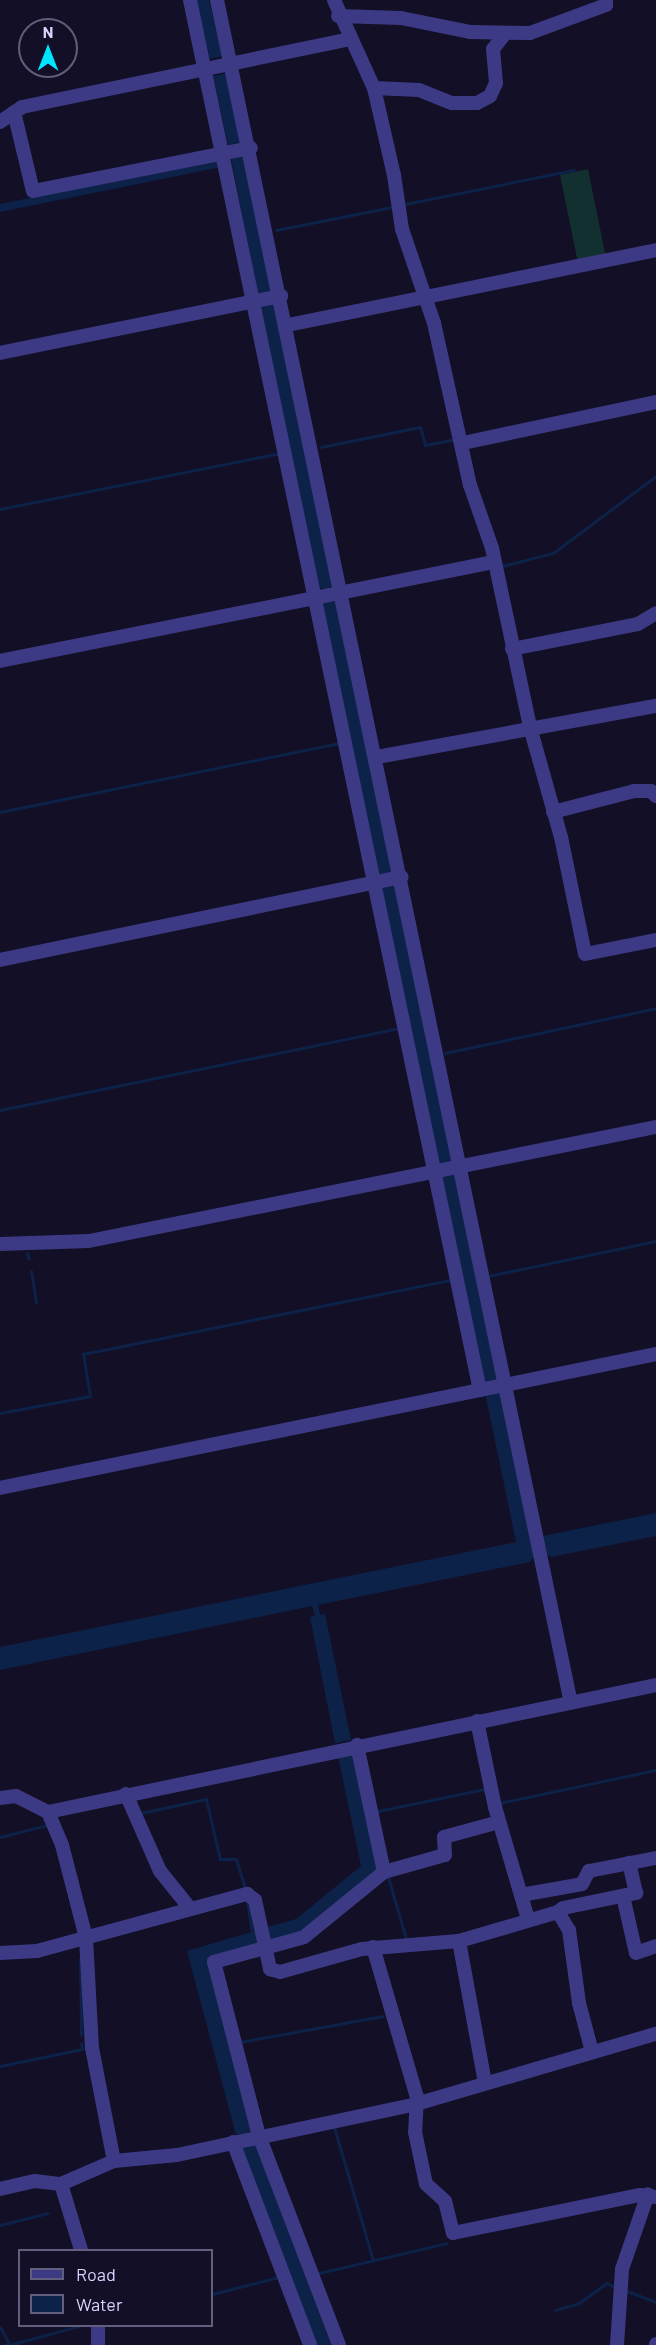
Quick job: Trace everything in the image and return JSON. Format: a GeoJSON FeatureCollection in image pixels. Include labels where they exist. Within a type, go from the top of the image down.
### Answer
{"type":"FeatureCollection","features":[{"type":"Feature","properties":{"kind":"street"},"geometry":{"type":"LineString","coordinates":[[190,0],[255,301],[329,594],[377,757],[387,880],[447,1168],[481,1390]]}},
{"type":"Feature","properties":{"kind":"street"},"geometry":{"type":"LineString","coordinates":[[218,0],[288,325],[329,594],[387,880],[447,1168],[504,1385],[571,1702]]}},
{"type":"Feature","properties":{"kind":"street"},"geometry":{"type":"LineString","coordinates":[[334,0],[338,16],[374,88],[394,175],[402,229],[426,298],[464,443],[470,485],[494,561],[530,727],[553,812],[585,954],[656,940]]}},
{"type":"Feature","properties":{"kind":"street"},"geometry":{"type":"LineString","coordinates":[[338,16],[401,18],[504,35],[544,30],[606,5],[606,0]]}},
{"type":"Feature","properties":{"kind":"street"},"geometry":{"type":"LineString","coordinates":[[374,88],[418,90],[452,103],[477,103],[490,96],[496,83],[493,49],[504,35]]}},
{"type":"Feature","properties":{"kind":"street"},"geometry":{"type":"LineString","coordinates":[[0,122],[22,106],[351,39]]}},
{"type":"Feature","properties":{"kind":"street"},"geometry":{"type":"LineString","coordinates":[[14,112],[33,191],[251,148]]}},
{"type":"Feature","properties":{"kind":"street"},"geometry":{"type":"LineString","coordinates":[[288,325],[656,250]]}},
{"type":"Feature","properties":{"kind":"street"},"geometry":{"type":"LineString","coordinates":[[0,353],[281,296]]}},
{"type":"Feature","properties":{"kind":"street"},"geometry":{"type":"LineString","coordinates":[[464,443],[656,402]]}},
{"type":"Feature","properties":{"kind":"street"},"geometry":{"type":"LineString","coordinates":[[0,661],[494,561]]}},
{"type":"Feature","properties":{"kind":"street"},"geometry":{"type":"LineString","coordinates":[[512,649],[638,624],[656,613]]}},
{"type":"Feature","properties":{"kind":"street"},"geometry":{"type":"LineString","coordinates":[[377,757],[530,727],[656,706]]}},
{"type":"Feature","properties":{"kind":"street"},"geometry":{"type":"LineString","coordinates":[[553,812],[634,791],[651,791],[656,796]]}},
{"type":"Feature","properties":{"kind":"street"},"geometry":{"type":"LineString","coordinates":[[0,960],[387,880]]}},
{"type":"Feature","properties":{"kind":"street"},"geometry":{"type":"LineString","coordinates":[[0,1244],[89,1241],[656,1127]]}},
{"type":"Feature","properties":{"kind":"street"},"geometry":{"type":"LineString","coordinates":[[0,1488],[656,1354]]}},
{"type":"Feature","properties":{"kind":"street"},"geometry":{"type":"LineString","coordinates":[[0,1798],[16,1796],[48,1812],[357,1745],[656,1685]]}},
{"type":"Feature","properties":{"kind":"street"},"geometry":{"type":"LineString","coordinates":[[477,1721],[500,1822],[528,1919]]}},
{"type":"Feature","properties":{"kind":"street"},"geometry":{"type":"LineString","coordinates":[[357,1745],[384,1872]]}},
{"type":"Feature","properties":{"kind":"street"},"geometry":{"type":"LineString","coordinates":[[126,1794],[160,1871],[189,1907]]}},
{"type":"Feature","properties":{"kind":"street"},"geometry":{"type":"LineString","coordinates":[[48,1812],[62,1845],[86,1938],[92,2048],[114,2161]]}},
{"type":"Feature","properties":{"kind":"street"},"geometry":{"type":"LineString","coordinates":[[310,2345],[246,2139],[214,1962],[304,1937],[384,1872],[445,1855],[444,1837],[500,1822]]}},
{"type":"Feature","properties":{"kind":"street"},"geometry":{"type":"LineString","coordinates":[[521,1895],[582,1884],[589,1871],[656,1858]]}},
{"type":"Feature","properties":{"kind":"street"},"geometry":{"type":"LineString","coordinates":[[0,1953],[37,1952],[189,1907],[251,1894],[270,1969],[280,1972],[373,1947],[459,1941],[496,1933],[528,1919],[558,1912],[563,1908],[636,1893],[629,1863]]}},
{"type":"Feature","properties":{"kind":"street"},"geometry":{"type":"LineString","coordinates":[[623,1896],[636,1953],[656,1946]]}},
{"type":"Feature","properties":{"kind":"street"},"geometry":{"type":"LineString","coordinates":[[558,1912],[572,1939],[579,2002],[592,2052]]}},
{"type":"Feature","properties":{"kind":"street"},"geometry":{"type":"LineString","coordinates":[[459,1941],[486,2082]]}},
{"type":"Feature","properties":{"kind":"street"},"geometry":{"type":"LineString","coordinates":[[373,1947],[416,2104],[415,2132],[426,2184],[445,2201],[453,2233],[652,2196]]}},
{"type":"Feature","properties":{"kind":"street"},"geometry":{"type":"LineString","coordinates":[[0,2189],[35,2181],[61,2184],[114,2161],[177,2155],[416,2104],[656,2034]]}},
{"type":"Feature","properties":{"kind":"street"},"geometry":{"type":"LineString","coordinates":[[246,2139],[339,2345]]}},
{"type":"Feature","properties":{"kind":"street"},"geometry":{"type":"LineString","coordinates":[[61,2184],[81,2249]]}},
{"type":"Feature","properties":{"kind":"street"},"geometry":{"type":"LineString","coordinates":[[616,2345],[622,2269],[652,2196]]}},
{"type":"Feature","properties":{"kind":"street"},"geometry":{"type":"LineString","coordinates":[[98,2327],[98,2345]]}},
{"type":"Feature","properties":{"kind":"green space"},"geometry":{"type":"Polygon","coordinates":[[[588,169],[606,258],[578,263],[560,175],[588,169]]]}},
{"type":"Feature","properties":{"kind":"water"},"geometry":{"type":"Polygon","coordinates":[[[195,0],[209,0],[222,56],[210,59],[195,0]]]}},
{"type":"Feature","properties":{"kind":"water"},"geometry":{"type":"Polygon","coordinates":[[[227,73],[242,142],[228,145],[213,76],[227,73]]]}},
{"type":"Feature","properties":{"kind":"water"},"geometry":{"type":"Polygon","coordinates":[[[245,156],[273,291],[258,294],[231,159],[245,156]]]}},
{"type":"Feature","properties":{"kind":"water"},"geometry":{"type":"Polygon","coordinates":[[[219,159],[221,167],[0,212],[0,204],[219,159]]]}},
{"type":"Feature","properties":{"kind":"water"},"geometry":{"type":"Polygon","coordinates":[[[276,304],[333,586],[329,587],[332,600],[337,600],[534,1557],[530,1562],[318,1605],[320,1615],[325,1614],[351,1740],[335,1743],[310,1617],[315,1616],[312,1606],[0,1670],[0,1647],[516,1542],[321,603],[326,602],[323,588],[319,589],[261,307],[276,304]]]}},
{"type":"Feature","properties":{"kind":"water"},"geometry":{"type":"Polygon","coordinates":[[[656,1513],[656,1536],[551,1557],[547,1554],[543,1536],[656,1513]]]}},
{"type":"Feature","properties":{"kind":"water"},"geometry":{"type":"Polygon","coordinates":[[[354,1753],[378,1870],[302,1931],[270,1941],[267,1927],[296,1919],[361,1866],[338,1756],[354,1753]]]}},
{"type":"Feature","properties":{"kind":"water"},"geometry":{"type":"Polygon","coordinates":[[[255,1931],[258,1944],[207,1960],[251,2131],[247,2133],[250,2144],[255,2143],[331,2345],[314,2345],[240,2148],[244,2146],[241,2134],[236,2135],[187,1951],[255,1931]]]}},
{"type":"Feature","properties":{"kind":"waterway"},"geometry":{"type":"LineString","coordinates":[[405,204],[574,170]]}},
{"type":"Feature","properties":{"kind":"waterway"},"geometry":{"type":"LineString","coordinates":[[276,230],[392,207]]}},
{"type":"Feature","properties":{"kind":"waterway"},"geometry":{"type":"LineString","coordinates":[[321,447],[420,427],[425,445],[455,439]]}},
{"type":"Feature","properties":{"kind":"waterway"},"geometry":{"type":"LineString","coordinates":[[0,509],[279,453]]}},
{"type":"Feature","properties":{"kind":"waterway"},"geometry":{"type":"LineString","coordinates":[[502,566],[553,553],[656,476]]}},
{"type":"Feature","properties":{"kind":"waterway"},"geometry":{"type":"LineString","coordinates":[[0,812],[338,743]]}},
{"type":"Feature","properties":{"kind":"waterway"},"geometry":{"type":"LineString","coordinates":[[445,1053],[656,1008]]}},
{"type":"Feature","properties":{"kind":"waterway"},"geometry":{"type":"LineString","coordinates":[[0,1110],[398,1028]]}},
{"type":"Feature","properties":{"kind":"waterway"},"geometry":{"type":"LineString","coordinates":[[488,1276],[656,1241]]}},
{"type":"Feature","properties":{"kind":"waterway"},"geometry":{"type":"LineString","coordinates":[[27,1253],[29,1259]]}},
{"type":"Feature","properties":{"kind":"waterway"},"geometry":{"type":"LineString","coordinates":[[31,1271],[36,1303]]}},
{"type":"Feature","properties":{"kind":"waterway"},"geometry":{"type":"LineString","coordinates":[[0,1413],[90,1396],[83,1354],[451,1280]]}},
{"type":"Feature","properties":{"kind":"waterway"},"geometry":{"type":"LineString","coordinates":[[499,1803],[656,1770]]}},
{"type":"Feature","properties":{"kind":"waterway"},"geometry":{"type":"LineString","coordinates":[[378,1811],[484,1789],[486,1794]]}},
{"type":"Feature","properties":{"kind":"waterway"},"geometry":{"type":"LineString","coordinates":[[141,1813],[206,1799],[220,1859],[236,1859],[245,1888]]}},
{"type":"Feature","properties":{"kind":"waterway"},"geometry":{"type":"LineString","coordinates":[[0,1837],[47,1825]]}},
{"type":"Feature","properties":{"kind":"waterway"},"geometry":{"type":"LineString","coordinates":[[388,1877],[406,1939]]}},
{"type":"Feature","properties":{"kind":"waterway"},"geometry":{"type":"LineString","coordinates":[[247,1900],[252,1932]]}},
{"type":"Feature","properties":{"kind":"waterway"},"geometry":{"type":"LineString","coordinates":[[80,1959],[81,2035]]}},
{"type":"Feature","properties":{"kind":"waterway"},"geometry":{"type":"LineString","coordinates":[[240,2042],[383,2016]]}},
{"type":"Feature","properties":{"kind":"waterway"},"geometry":{"type":"LineString","coordinates":[[0,2066],[82,2049],[81,2043]]}},
{"type":"Feature","properties":{"kind":"waterway"},"geometry":{"type":"LineString","coordinates":[[334,2127],[373,2260]]}},
{"type":"Feature","properties":{"kind":"waterway"},"geometry":{"type":"LineString","coordinates":[[0,2225],[48,2213]]}},
{"type":"Feature","properties":{"kind":"waterway"},"geometry":{"type":"LineString","coordinates":[[319,2273],[447,2243]]}},
{"type":"Feature","properties":{"kind":"waterway"},"geometry":{"type":"LineString","coordinates":[[213,2294],[279,2277]]}},
{"type":"Feature","properties":{"kind":"waterway"},"geometry":{"type":"LineString","coordinates":[[555,2310],[579,2303],[607,2283],[615,2287]]}},
{"type":"Feature","properties":{"kind":"waterway"},"geometry":{"type":"LineString","coordinates":[[627,2291],[656,2302]]}},
{"type":"Feature","properties":{"kind":"waterway"},"geometry":{"type":"LineString","coordinates":[[0,2327],[9,2344],[5,2345]]}},
{"type":"Feature","properties":{"kind":"waterway"},"geometry":{"type":"LineString","coordinates":[[9,2345],[75,2327]]}}]}
